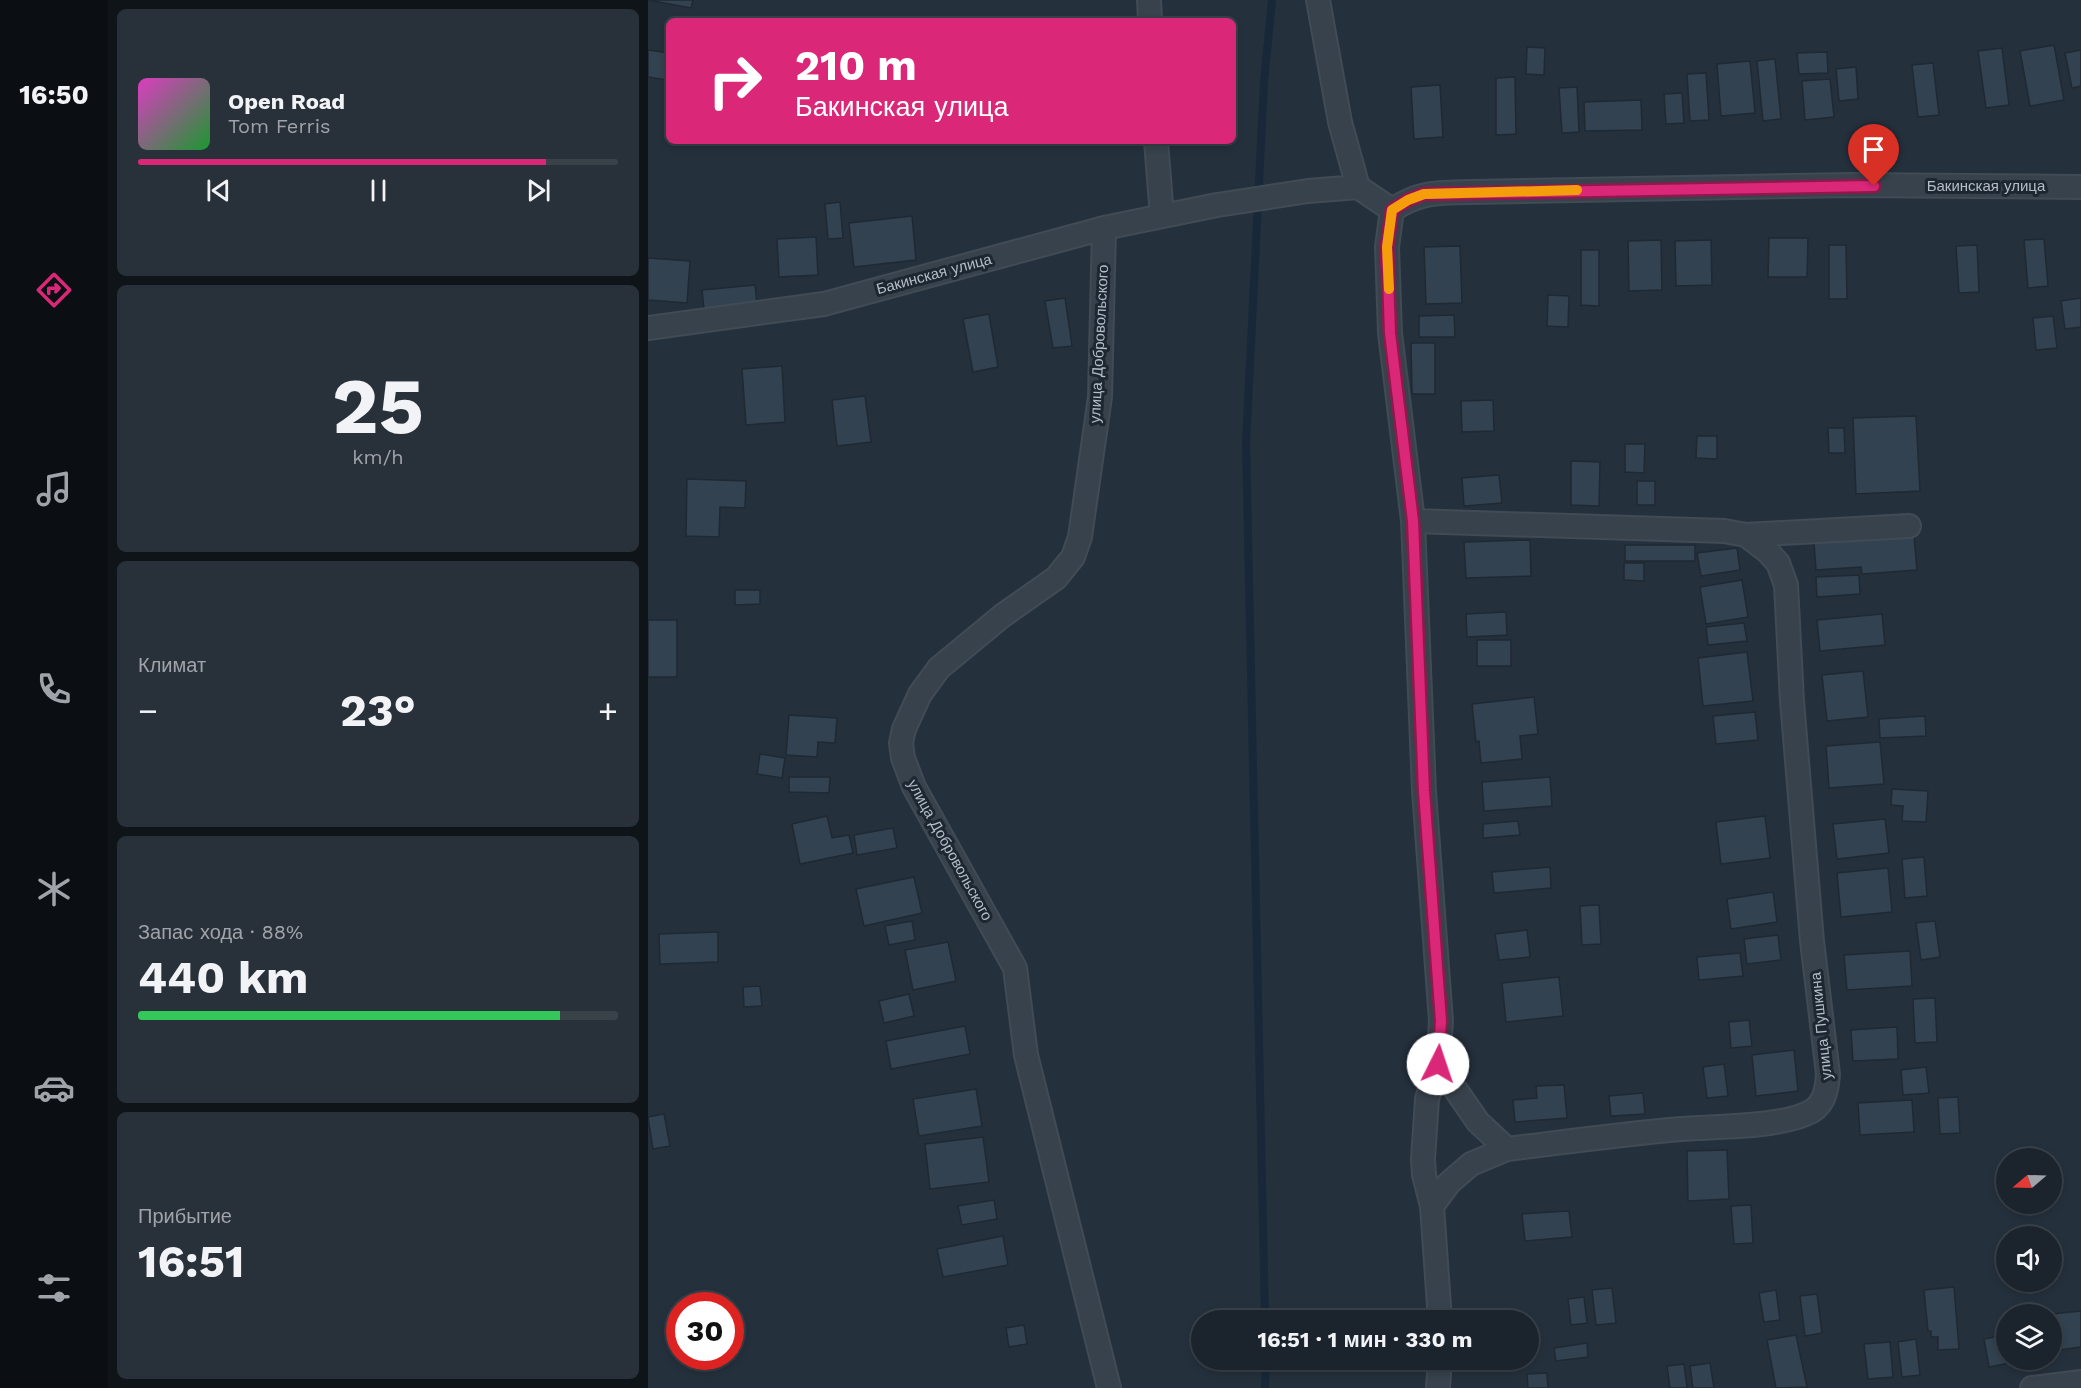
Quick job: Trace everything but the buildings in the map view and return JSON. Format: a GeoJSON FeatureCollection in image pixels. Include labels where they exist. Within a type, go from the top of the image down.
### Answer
{"type":"FeatureCollection","features":[{"type":"Feature","properties":{"kind":"street"},"geometry":{"type":"LineString","coordinates":[[1149,0],[1150,18]]}},
{"type":"Feature","properties":{"kind":"street"},"geometry":{"type":"LineString","coordinates":[[1318,0],[1341,122],[1358,187],[1392,210],[1387,247],[1390,333],[1413,521],[1424,791],[1441,1021],[1438,1064],[1427,1099],[1423,1148],[1424,1175],[1432,1206],[1439,1310]]}},
{"type":"Feature","properties":{"kind":"street"},"geometry":{"type":"LineString","coordinates":[[1156,144],[1162,216]]}},
{"type":"Feature","properties":{"kind":"street","name":"Бакинская улица"},"geometry":{"type":"LineString","coordinates":[[1392,210],[1424,194],[1471,192],[1852,185],[2081,187]]}},
{"type":"Feature","properties":{"kind":"street","name":"Бакинская улица"},"geometry":{"type":"LineString","coordinates":[[648,328],[824,304],[1104,228],[1217,205],[1308,191],[1358,187]]}},
{"type":"Feature","properties":{"kind":"street","name":"улица Добровольского"},"geometry":{"type":"LineString","coordinates":[[1104,228],[1100,397],[1080,537],[1073,557],[1056,578],[1002,616],[939,668],[920,694],[904,729],[901,743],[903,758],[914,787],[1015,968],[1026,1055],[1109,1388]]}},
{"type":"Feature","properties":{"kind":"street"},"geometry":{"type":"LineString","coordinates":[[1413,521],[1724,531],[1746,535],[1909,526]]}},
{"type":"Feature","properties":{"kind":"street","name":"улица Пушкина"},"geometry":{"type":"LineString","coordinates":[[1432,1206],[1449,1183],[1471,1164],[1507,1149],[1679,1129],[1772,1122],[1814,1110],[1825,1096],[1828,1074],[1812,940],[1792,713],[1786,585],[1778,563],[1746,535]]}},
{"type":"Feature","properties":{"kind":"street"},"geometry":{"type":"LineString","coordinates":[[1438,1064],[1478,1122],[1507,1149]]}},
{"type":"Feature","properties":{"kind":"street"},"geometry":{"type":"LineString","coordinates":[[1438,1388],[1439,1370]]}},
{"type":"Feature","properties":{"kind":"street"},"geometry":{"type":"LineString","coordinates":[[2032,1388],[2081,1382]]}},
{"type":"Feature","properties":{"kind":"waterway"},"geometry":{"type":"LineString","coordinates":[[1265,1310],[1246,443],[1264,82],[1272,0]]}},
{"type":"Feature","properties":{"kind":"waterway"},"geometry":{"type":"LineString","coordinates":[[1265,1388],[1266,1370]]}},
{"type":"Feature","properties":{"kind":"slow traffic"},"geometry":{"type":"LineString","coordinates":[[1389,289],[1387,247],[1392,210],[1408,200],[1424,194],[1577,190]]}},
{"type":"Feature","properties":{"kind":"route"},"geometry":{"type":"LineString","coordinates":[[1438,1064],[1441,1021],[1424,791],[1413,521],[1390,333],[1387,247],[1392,210],[1424,194],[1874,186]]}}]}
